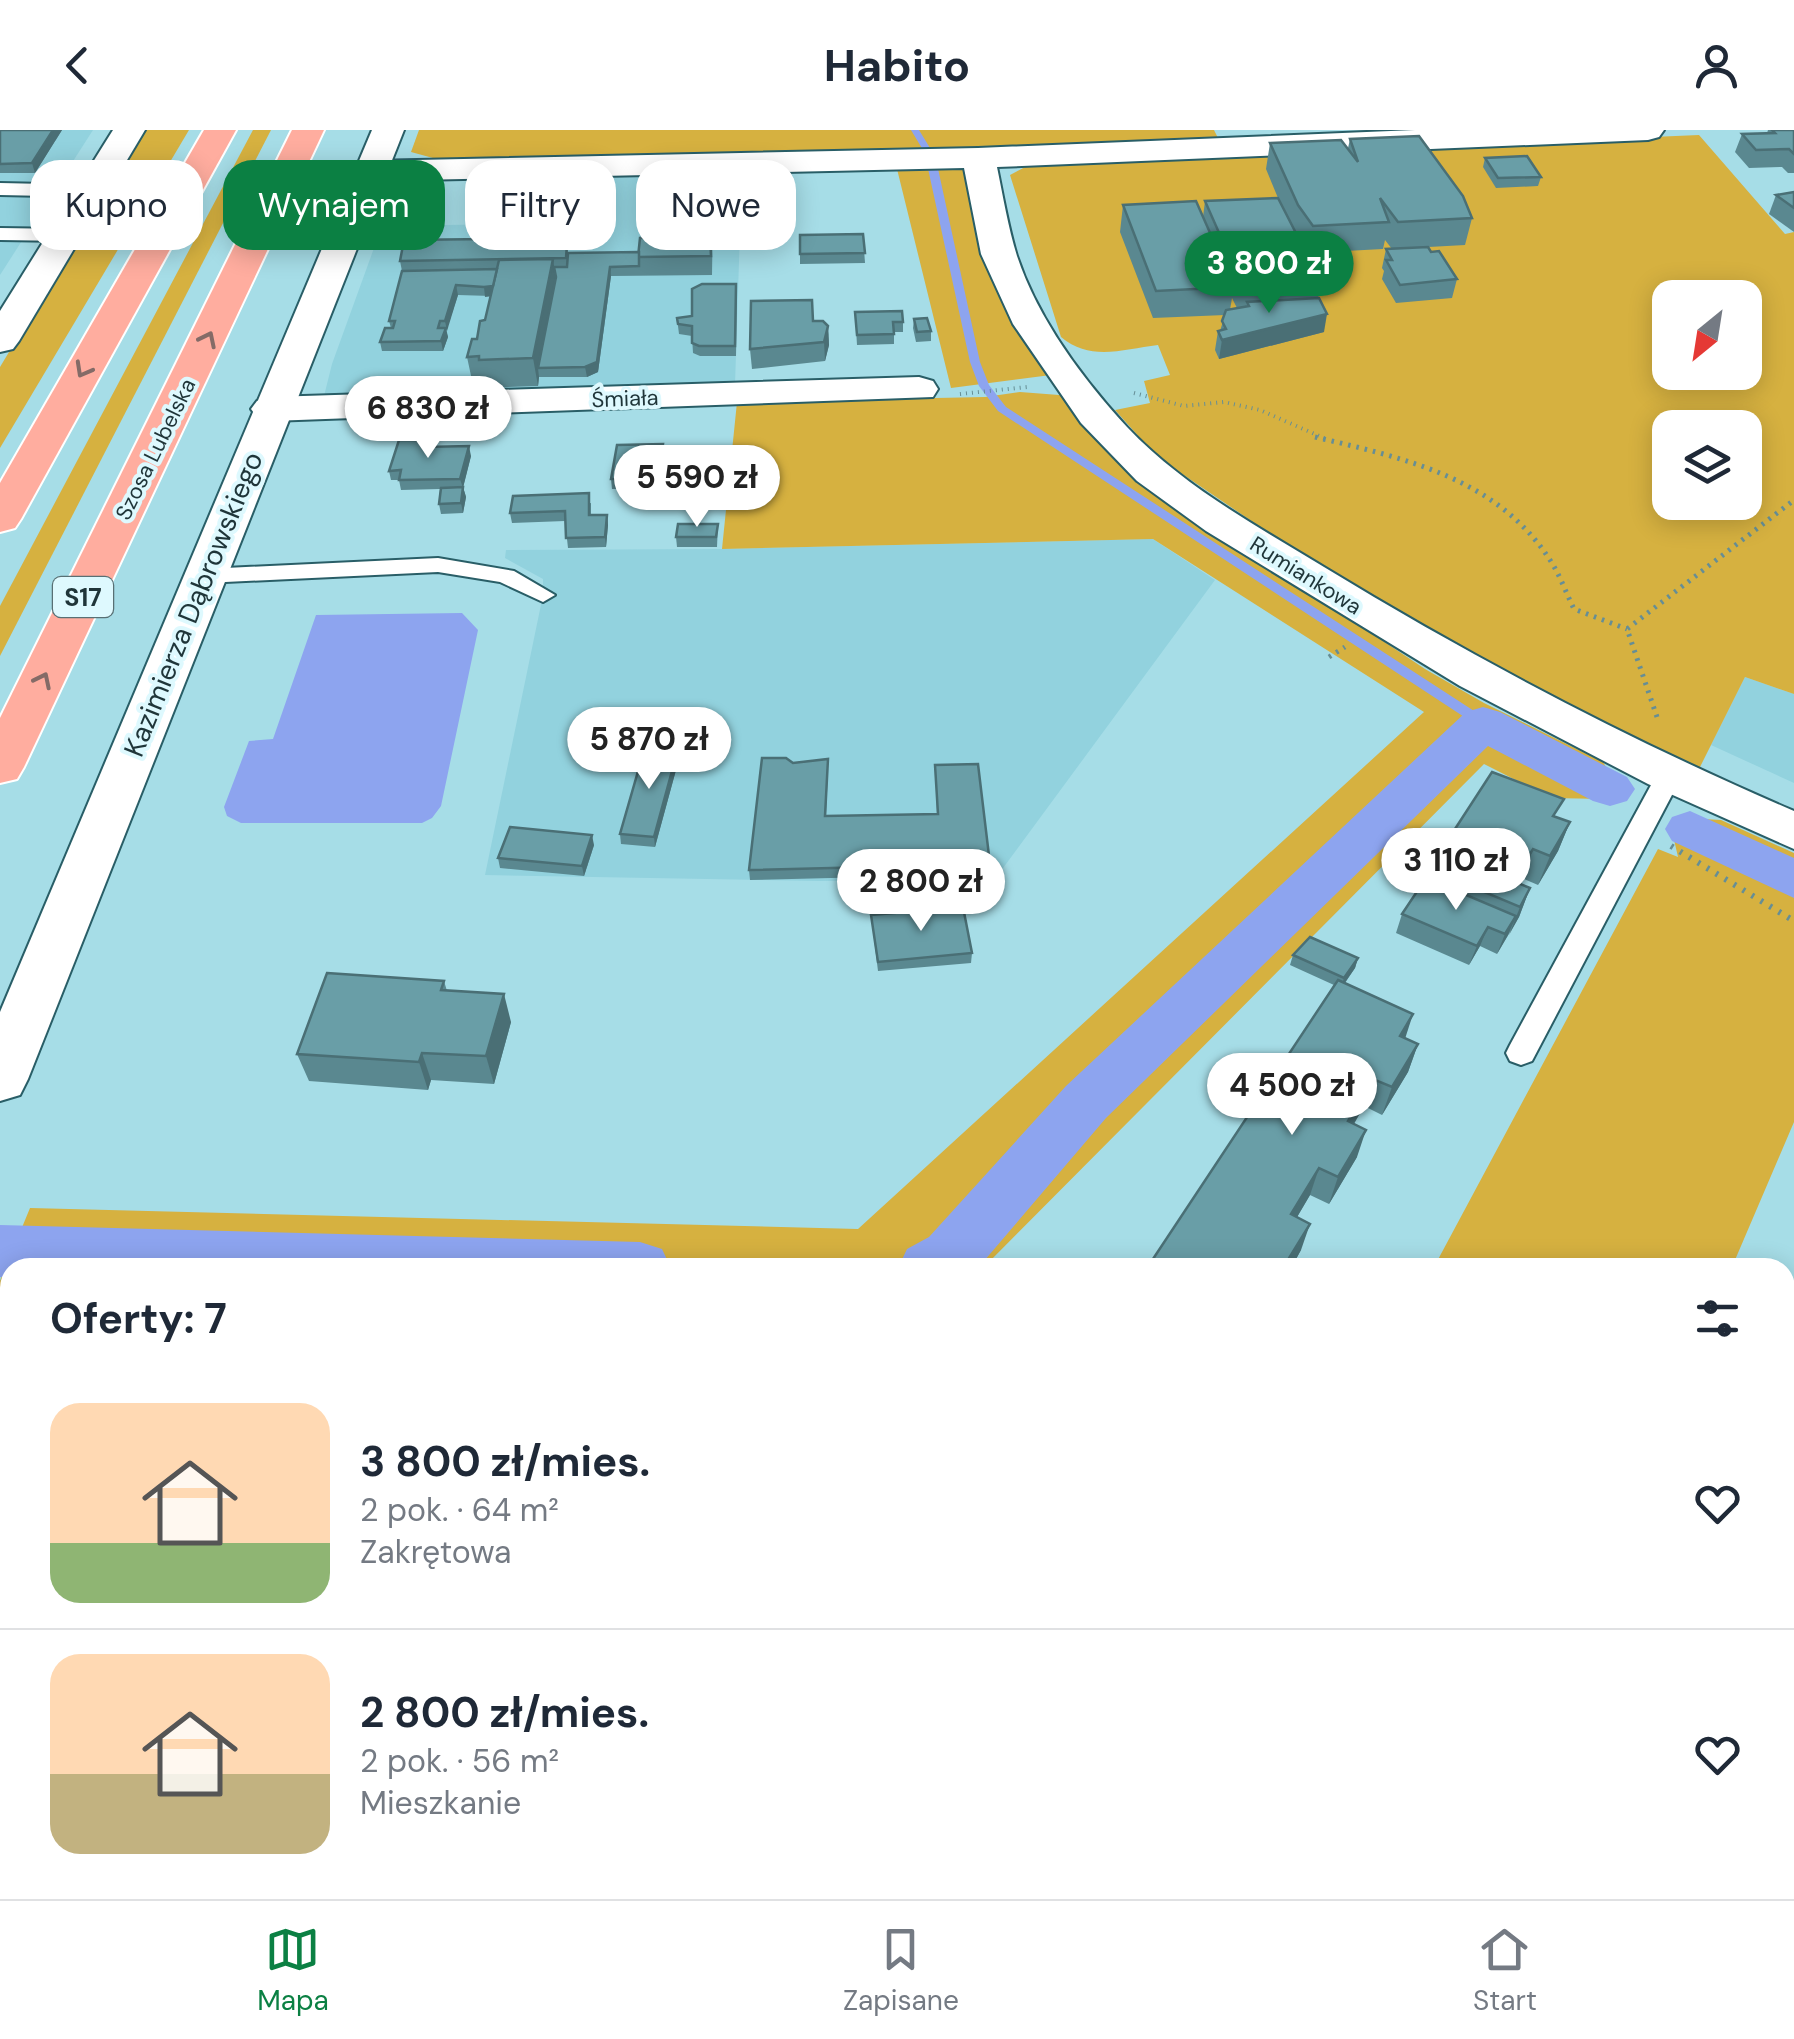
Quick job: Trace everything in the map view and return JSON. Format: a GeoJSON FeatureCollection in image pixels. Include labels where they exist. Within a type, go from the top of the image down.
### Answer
{"type":"FeatureCollection","features":[{"type":"Feature","properties":{"kind":"highway"},"geometry":{"type":"LineString","coordinates":[[0,519],[220,130]]}},
{"type":"Feature","properties":{"kind":"highway","name":"Szosa Lubelska"},"geometry":{"type":"LineString","coordinates":[[0,768],[308,130]]}},
{"type":"Feature","properties":{"kind":"street"},"geometry":{"type":"LineString","coordinates":[[111,160],[128,130]]}},
{"type":"Feature","properties":{"kind":"street","name":"Kazimierza Dąbrowskiego"},"geometry":{"type":"LineString","coordinates":[[375,160],[388,130]]}},
{"type":"Feature","properties":{"kind":"street"},"geometry":{"type":"LineString","coordinates":[[445,169],[961,158],[1648,130]]}},
{"type":"Feature","properties":{"kind":"street","name":"Rumiankowa"},"geometry":{"type":"LineString","coordinates":[[961,158],[1000,257],[1040,334],[1111,434],[1156,476],[1211,516],[1539,712],[1794,831]]}},
{"type":"Feature","properties":{"kind":"street"},"geometry":{"type":"LineString","coordinates":[[0,341],[57,250]]}},
{"type":"Feature","properties":{"kind":"street","name":"Kazimierza Dąbrowskiego"},"geometry":{"type":"LineString","coordinates":[[0,1079],[337,250]]}},
{"type":"Feature","properties":{"kind":"street","name":"Śmiała"},"geometry":{"type":"LineString","coordinates":[[272,409],[919,389]]}},
{"type":"Feature","properties":{"kind":"lane"},"geometry":{"type":"LineString","coordinates":[[0,189],[30,190]]}},
{"type":"Feature","properties":{"kind":"lane"},"geometry":{"type":"LineString","coordinates":[[0,234],[30,234]]}},
{"type":"Feature","properties":{"kind":"lane"},"geometry":{"type":"LineString","coordinates":[[206,576],[438,565],[506,576],[543,595]]}},
{"type":"Feature","properties":{"kind":"lane"},"geometry":{"type":"LineString","coordinates":[[1522,1053],[1641,827],[1674,776]]}},
{"type":"Feature","properties":{"kind":"path"},"geometry":{"type":"LineString","coordinates":[[960,394],[1009,387]]}},
{"type":"Feature","properties":{"kind":"path"},"geometry":{"type":"LineString","coordinates":[[1075,387],[1118,387],[1184,406],[1224,402],[1260,410],[1315,437],[1410,459],[1455,477],[1520,522],[1550,561],[1574,609],[1627,629]]}},
{"type":"Feature","properties":{"kind":"path"},"geometry":{"type":"LineString","coordinates":[[1627,629],[1794,500]]}},
{"type":"Feature","properties":{"kind":"path"},"geometry":{"type":"LineString","coordinates":[[1627,629],[1674,776]]}},
{"type":"Feature","properties":{"kind":"path"},"geometry":{"type":"LineString","coordinates":[[1641,827],[1794,921]]}},
{"type":"Feature","properties":{"kind":"shaded area"},"geometry":{"type":"Polygon","coordinates":[[[0,130],[93,130],[74,160],[30,160],[30,228],[0,275],[0,130]]]}},
{"type":"Feature","properties":{"kind":"shaded area"},"geometry":{"type":"Polygon","coordinates":[[[143,130],[189,130],[171,160],[125,160],[143,130]]]}},
{"type":"Feature","properties":{"kind":"shaded area"},"geometry":{"type":"Polygon","coordinates":[[[253,130],[271,130],[256,160],[237,160],[253,130]]]}},
{"type":"Feature","properties":{"kind":"shaded area"},"geometry":{"type":"Polygon","coordinates":[[[419,130],[1214,130],[1221,144],[445,163],[411,152],[419,130]]]}},
{"type":"Feature","properties":{"kind":"shaded area"},"geometry":{"type":"Polygon","coordinates":[[[1699,135],[1785,234],[1794,232],[1794,694],[1745,677],[1696,775],[1512,682],[1309,560],[1157,457],[1115,410],[1150,403],[1144,381],[1170,375],[1158,345],[1096,352],[1072,345],[1061,337],[1010,175],[1031,164],[1699,135]]]}},
{"type":"Feature","properties":{"kind":"shaded area"},"geometry":{"type":"Polygon","coordinates":[[[958,165],[968,170],[1002,299],[1022,338],[1051,375],[951,388],[897,169],[958,165]]]}},
{"type":"Feature","properties":{"kind":"shaded area"},"geometry":{"type":"Polygon","coordinates":[[[616,171],[636,171],[636,250],[739,250],[735,385],[323,400],[373,250],[445,250],[445,225],[465,225],[465,250],[616,250],[616,171]]]}},
{"type":"Feature","properties":{"kind":"shaded area"},"geometry":{"type":"Polygon","coordinates":[[[223,186],[223,223],[0,656],[0,606],[189,250],[203,250],[203,224],[223,186]]]}},
{"type":"Feature","properties":{"kind":"shaded area"},"geometry":{"type":"Polygon","coordinates":[[[71,250],[118,250],[0,448],[0,367],[71,250]]]}},
{"type":"Feature","properties":{"kind":"shaded area"},"geometry":{"type":"Polygon","coordinates":[[[1020,392],[1072,396],[1123,467],[1425,669],[1603,762],[1615,782],[1605,799],[1551,798],[1484,764],[993,1258],[9,1258],[30,1208],[858,1229],[1424,712],[1153,539],[722,549],[737,402],[985,397],[1020,392]]]}},
{"type":"Feature","properties":{"kind":"shaded area"},"geometry":{"type":"Polygon","coordinates":[[[1153,539],[1215,580],[995,879],[821,881],[485,875],[543,595],[543,579],[505,558],[506,550],[1153,539]]]}},
{"type":"Feature","properties":{"kind":"shaded area"},"geometry":{"type":"Polygon","coordinates":[[[1745,677],[1794,694],[1794,783],[1711,745],[1745,677]]]}},
{"type":"Feature","properties":{"kind":"shaded area"},"geometry":{"type":"Polygon","coordinates":[[[1684,818],[1721,820],[1794,853],[1794,1122],[1736,1258],[1439,1258],[1658,849],[1678,857],[1672,831],[1684,818]]]}},
{"type":"Feature","properties":{"kind":"water"},"geometry":{"type":"Polygon","coordinates":[[[462,613],[478,630],[441,806],[432,818],[422,823],[241,823],[227,816],[224,807],[249,741],[273,739],[316,615],[462,613]]]}},
{"type":"Feature","properties":{"kind":"building"},"geometry":{"type":"Polygon","coordinates":[[[0,130],[53,130],[30,163],[0,164],[0,130]]]}},
{"type":"Feature","properties":{"kind":"building"},"geometry":{"type":"Polygon","coordinates":[[[1772,130],[1794,130],[1794,154],[1789,149],[1756,150],[1742,134],[1775,133],[1772,130]]]}},
{"type":"Feature","properties":{"kind":"building"},"geometry":{"type":"Polygon","coordinates":[[[1419,136],[1463,196],[1472,218],[1398,222],[1380,198],[1389,222],[1313,226],[1298,205],[1270,143],[1341,140],[1358,162],[1350,139],[1419,136]]]}},
{"type":"Feature","properties":{"kind":"building"},"geometry":{"type":"Polygon","coordinates":[[[1527,156],[1541,177],[1498,178],[1485,158],[1527,156]]]}},
{"type":"Feature","properties":{"kind":"building"},"geometry":{"type":"Polygon","coordinates":[[[1794,192],[1794,208],[1776,195],[1794,192]]]}},
{"type":"Feature","properties":{"kind":"building"},"geometry":{"type":"Polygon","coordinates":[[[1278,198],[1321,282],[1243,286],[1226,248],[1217,248],[1234,287],[1156,291],[1123,205],[1196,201],[1211,235],[1220,235],[1205,201],[1278,198]]]}},
{"type":"Feature","properties":{"kind":"building"},"geometry":{"type":"Polygon","coordinates":[[[863,234],[865,253],[800,254],[800,235],[863,234]]]}},
{"type":"Feature","properties":{"kind":"building"},"geometry":{"type":"Polygon","coordinates":[[[465,239],[465,250],[567,250],[566,258],[400,261],[402,250],[445,250],[445,240],[465,239]]]}},
{"type":"Feature","properties":{"kind":"building"},"geometry":{"type":"Polygon","coordinates":[[[1428,247],[1431,252],[1439,251],[1457,279],[1400,285],[1386,260],[1392,260],[1386,249],[1428,247]]]}},
{"type":"Feature","properties":{"kind":"building"},"geometry":{"type":"Polygon","coordinates":[[[639,250],[711,250],[711,256],[638,257],[639,250]]]}},
{"type":"Feature","properties":{"kind":"building"},"geometry":{"type":"Polygon","coordinates":[[[639,252],[639,266],[610,267],[597,362],[585,367],[538,368],[556,277],[554,267],[567,267],[568,253],[639,252]]]}},
{"type":"Feature","properties":{"kind":"building"},"geometry":{"type":"Polygon","coordinates":[[[553,259],[533,358],[467,357],[472,339],[477,339],[480,321],[485,320],[499,260],[553,259]]]}},
{"type":"Feature","properties":{"kind":"building"},"geometry":{"type":"Polygon","coordinates":[[[497,269],[493,286],[456,285],[445,321],[440,321],[438,328],[446,328],[441,341],[380,342],[385,328],[393,328],[395,321],[389,321],[402,271],[497,269]]]}},
{"type":"Feature","properties":{"kind":"building"},"geometry":{"type":"Polygon","coordinates":[[[702,284],[736,284],[735,346],[699,346],[692,343],[692,326],[678,324],[677,318],[692,316],[692,289],[702,284]]]}},
{"type":"Feature","properties":{"kind":"building"},"geometry":{"type":"Polygon","coordinates":[[[1319,298],[1327,314],[1222,340],[1218,331],[1226,329],[1222,321],[1226,310],[1249,306],[1247,302],[1319,298]]]}},
{"type":"Feature","properties":{"kind":"building"},"geometry":{"type":"Polygon","coordinates":[[[812,300],[813,321],[823,321],[828,326],[824,342],[750,349],[751,301],[812,300]]]}},
{"type":"Feature","properties":{"kind":"building"},"geometry":{"type":"Polygon","coordinates":[[[902,311],[903,322],[893,322],[894,334],[857,335],[855,312],[902,311]]]}},
{"type":"Feature","properties":{"kind":"building"},"geometry":{"type":"Polygon","coordinates":[[[927,318],[931,331],[917,332],[914,319],[927,318]]]}},
{"type":"Feature","properties":{"kind":"building"},"geometry":{"type":"Polygon","coordinates":[[[399,440],[426,440],[425,447],[469,446],[460,479],[399,480],[401,470],[389,471],[399,440]]]}},
{"type":"Feature","properties":{"kind":"building"},"geometry":{"type":"Polygon","coordinates":[[[663,444],[658,478],[611,479],[617,445],[663,444]]]}},
{"type":"Feature","properties":{"kind":"building"},"geometry":{"type":"Polygon","coordinates":[[[463,487],[461,503],[439,504],[441,488],[463,487]]]}},
{"type":"Feature","properties":{"kind":"building"},"geometry":{"type":"Polygon","coordinates":[[[589,493],[589,515],[607,515],[605,537],[566,538],[565,511],[510,513],[513,496],[589,493]]]}},
{"type":"Feature","properties":{"kind":"building"},"geometry":{"type":"Polygon","coordinates":[[[678,524],[718,524],[716,537],[676,537],[678,524]]]}},
{"type":"Feature","properties":{"kind":"building"},"geometry":{"type":"Polygon","coordinates":[[[645,747],[678,749],[654,837],[620,834],[645,747]]]}},
{"type":"Feature","properties":{"kind":"building"},"geometry":{"type":"Polygon","coordinates":[[[762,758],[786,758],[793,763],[828,759],[825,816],[938,814],[935,765],[978,764],[990,864],[749,870],[762,758]]]}},
{"type":"Feature","properties":{"kind":"building"},"geometry":{"type":"Polygon","coordinates":[[[1492,772],[1564,799],[1553,816],[1570,822],[1550,856],[1533,849],[1513,881],[1530,888],[1520,907],[1429,869],[1492,772]]]}},
{"type":"Feature","properties":{"kind":"building"},"geometry":{"type":"Polygon","coordinates":[[[510,827],[592,835],[582,866],[498,858],[510,827]]]}},
{"type":"Feature","properties":{"kind":"building"},"geometry":{"type":"Polygon","coordinates":[[[1426,878],[1516,916],[1505,934],[1488,927],[1477,946],[1402,914],[1426,878]]]}},
{"type":"Feature","properties":{"kind":"building"},"geometry":{"type":"Polygon","coordinates":[[[963,907],[972,953],[878,962],[871,915],[963,907]]]}},
{"type":"Feature","properties":{"kind":"building"},"geometry":{"type":"Polygon","coordinates":[[[1310,937],[1358,958],[1344,978],[1293,955],[1310,937]]]}},
{"type":"Feature","properties":{"kind":"building"},"geometry":{"type":"Polygon","coordinates":[[[327,973],[444,981],[441,990],[504,994],[486,1056],[422,1053],[419,1062],[297,1054],[327,973]]]}},
{"type":"Feature","properties":{"kind":"building"},"geometry":{"type":"Polygon","coordinates":[[[1338,980],[1413,1014],[1400,1036],[1418,1044],[1392,1087],[1373,1079],[1348,1121],[1366,1130],[1338,1177],[1319,1168],[1291,1214],[1310,1224],[1289,1258],[1154,1258],[1338,980]]]}},
{"type":"Feature","properties":{"kind":"waterway"},"geometry":{"type":"LineString","coordinates":[[915,130],[929,153]]}},
{"type":"Feature","properties":{"kind":"waterway"},"geometry":{"type":"LineString","coordinates":[[932,164],[975,362],[984,386],[1002,409],[1483,723]]}},
{"type":"Feature","properties":{"kind":"waterway"},"geometry":{"type":"LineString","coordinates":[[946,1258],[1086,1102],[1483,723],[1610,789]]}},
{"type":"Feature","properties":{"kind":"waterway"},"geometry":{"type":"LineString","coordinates":[[1690,829],[1794,880]]}},
{"type":"Feature","properties":{"kind":"waterway"},"geometry":{"type":"LineString","coordinates":[[0,1251],[264,1258]]}}]}
